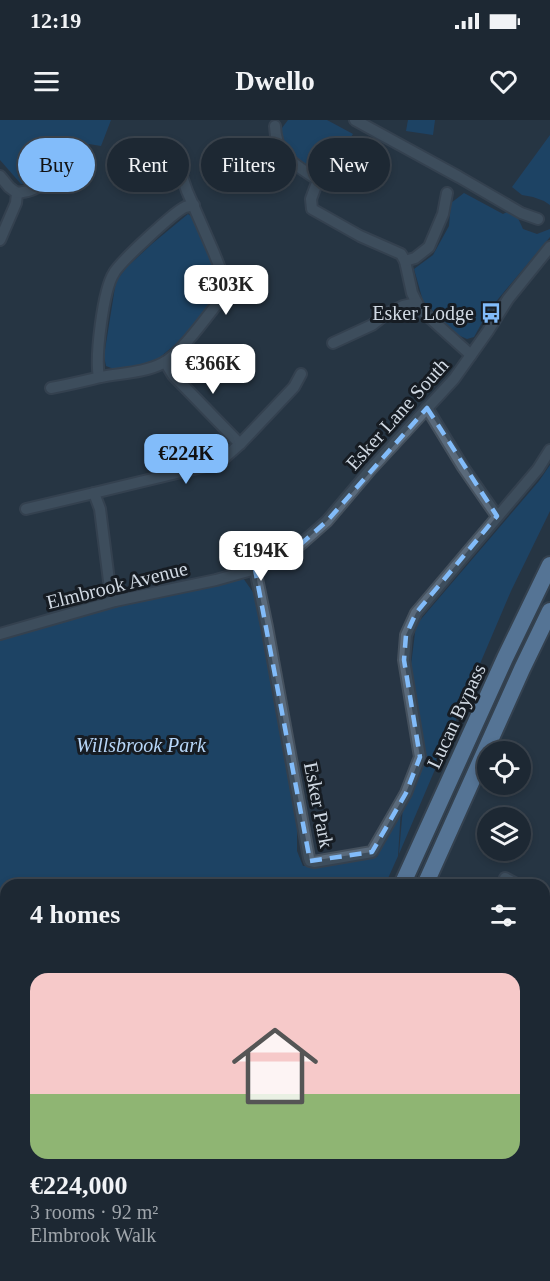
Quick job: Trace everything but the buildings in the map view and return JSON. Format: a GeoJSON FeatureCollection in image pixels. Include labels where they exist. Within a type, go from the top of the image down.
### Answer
{"type":"FeatureCollection","features":[{"type":"Feature","properties":{"kind":"highway","name":"Lucan Bypass"},"geometry":{"type":"LineString","coordinates":[[405,879],[550,565]]}},
{"type":"Feature","properties":{"kind":"highway","name":"Lucan Bypass"},"geometry":{"type":"LineString","coordinates":[[428,879],[550,611]]}},
{"type":"Feature","properties":{"kind":"street"},"geometry":{"type":"LineString","coordinates":[[360,121],[520,213],[538,219]]}},
{"type":"Feature","properties":{"kind":"street"},"geometry":{"type":"LineString","coordinates":[[275,126],[275,138],[284,156],[308,173]]}},
{"type":"Feature","properties":{"kind":"street"},"geometry":{"type":"LineString","coordinates":[[0,176],[17,193],[22,192]]}},
{"type":"Feature","properties":{"kind":"street"},"geometry":{"type":"LineString","coordinates":[[51,388],[147,369],[165,362],[184,345],[224,295],[226,286],[188,192]]}},
{"type":"Feature","properties":{"kind":"street"},"geometry":{"type":"LineString","coordinates":[[314,192],[311,199],[312,210],[360,236],[401,254],[405,261],[412,293],[420,309],[471,355]]}},
{"type":"Feature","properties":{"kind":"street"},"geometry":{"type":"LineString","coordinates":[[0,240],[16,203],[17,193]]}},
{"type":"Feature","properties":{"kind":"street"},"geometry":{"type":"LineString","coordinates":[[405,261],[416,258],[429,247],[444,214],[447,193]]}},
{"type":"Feature","properties":{"kind":"street"},"geometry":{"type":"LineString","coordinates":[[99,377],[98,359],[102,322],[107,288],[114,272],[168,219],[184,207],[194,205]]}},
{"type":"Feature","properties":{"kind":"street","name":"Esker Lane South"},"geometry":{"type":"LineString","coordinates":[[242,573],[255,569],[301,544],[327,521],[371,469],[454,379],[508,299],[550,247]]}},
{"type":"Feature","properties":{"kind":"street"},"geometry":{"type":"LineString","coordinates":[[333,343],[372,325],[386,314],[402,306],[417,303]]}},
{"type":"Feature","properties":{"kind":"street"},"geometry":{"type":"LineString","coordinates":[[165,362],[172,375],[240,444]]}},
{"type":"Feature","properties":{"kind":"street"},"geometry":{"type":"LineString","coordinates":[[26,509],[210,465],[223,459],[294,387],[301,374]]}},
{"type":"Feature","properties":{"kind":"street"},"geometry":{"type":"LineString","coordinates":[[427,408],[463,467],[497,516]]}},
{"type":"Feature","properties":{"kind":"street","name":"Esker Park"},"geometry":{"type":"LineString","coordinates":[[255,569],[310,861],[372,852],[406,793],[420,757],[404,660],[406,634],[416,613],[538,469],[550,450]]}},
{"type":"Feature","properties":{"kind":"street"},"geometry":{"type":"LineString","coordinates":[[94,493],[100,509],[109,580],[115,601]]}},
{"type":"Feature","properties":{"kind":"street","name":"Elmbrook Avenue"},"geometry":{"type":"LineString","coordinates":[[0,634],[115,601],[242,573]]}},
{"type":"Feature","properties":{"kind":"highlighted area"},"geometry":{"type":"Polygon","coordinates":[[[427,408],[497,516],[416,613],[406,635],[404,660],[420,757],[406,793],[372,852],[310,861],[255,569],[301,544],[327,521],[427,408]]]}},
{"type":"Feature","properties":{"kind":"green space"},"geometry":{"type":"Polygon","coordinates":[[[0,120],[111,120],[101,146],[95,145],[95,138],[18,138],[18,181],[0,160],[0,120]]]}},
{"type":"Feature","properties":{"kind":"green space"},"geometry":{"type":"Polygon","coordinates":[[[288,120],[327,120],[353,134],[350,138],[308,138],[308,166],[296,158],[296,138],[280,138],[282,128],[288,120]]]}},
{"type":"Feature","properties":{"kind":"green space"},"geometry":{"type":"Polygon","coordinates":[[[408,120],[435,120],[433,135],[406,131],[408,120]]]}},
{"type":"Feature","properties":{"kind":"green space"},"geometry":{"type":"Polygon","coordinates":[[[550,135],[550,205],[533,197],[522,195],[512,187],[550,135]]]}},
{"type":"Feature","properties":{"kind":"green space"},"geometry":{"type":"Polygon","coordinates":[[[464,193],[503,214],[511,210],[517,216],[523,229],[537,234],[550,229],[550,237],[489,310],[474,337],[467,339],[458,335],[423,301],[414,269],[433,255],[449,226],[451,203],[464,193]]]}},
{"type":"Feature","properties":{"kind":"green space"},"geometry":{"type":"Polygon","coordinates":[[[188,214],[199,229],[219,281],[218,296],[177,343],[159,358],[137,366],[114,369],[106,366],[104,356],[116,281],[127,267],[188,214]]]}},
{"type":"Feature","properties":{"kind":"green space"},"geometry":{"type":"Polygon","coordinates":[[[550,465],[550,511],[511,591],[399,854],[403,807],[422,757],[411,665],[416,625],[539,481],[550,465]]]}},
{"type":"Feature","properties":{"kind":"green space","name":"Willsbrook Park"},"geometry":{"type":"Polygon","coordinates":[[[243,578],[257,598],[297,827],[297,851],[303,866],[377,857],[401,808],[398,856],[388,879],[0,879],[0,641],[90,613],[243,578]]]}},
{"type":"Feature","properties":{"kind":"place","name":"Esker Lodge"},"geometry":{"type":"Point","coordinates":[491,313]}}]}
